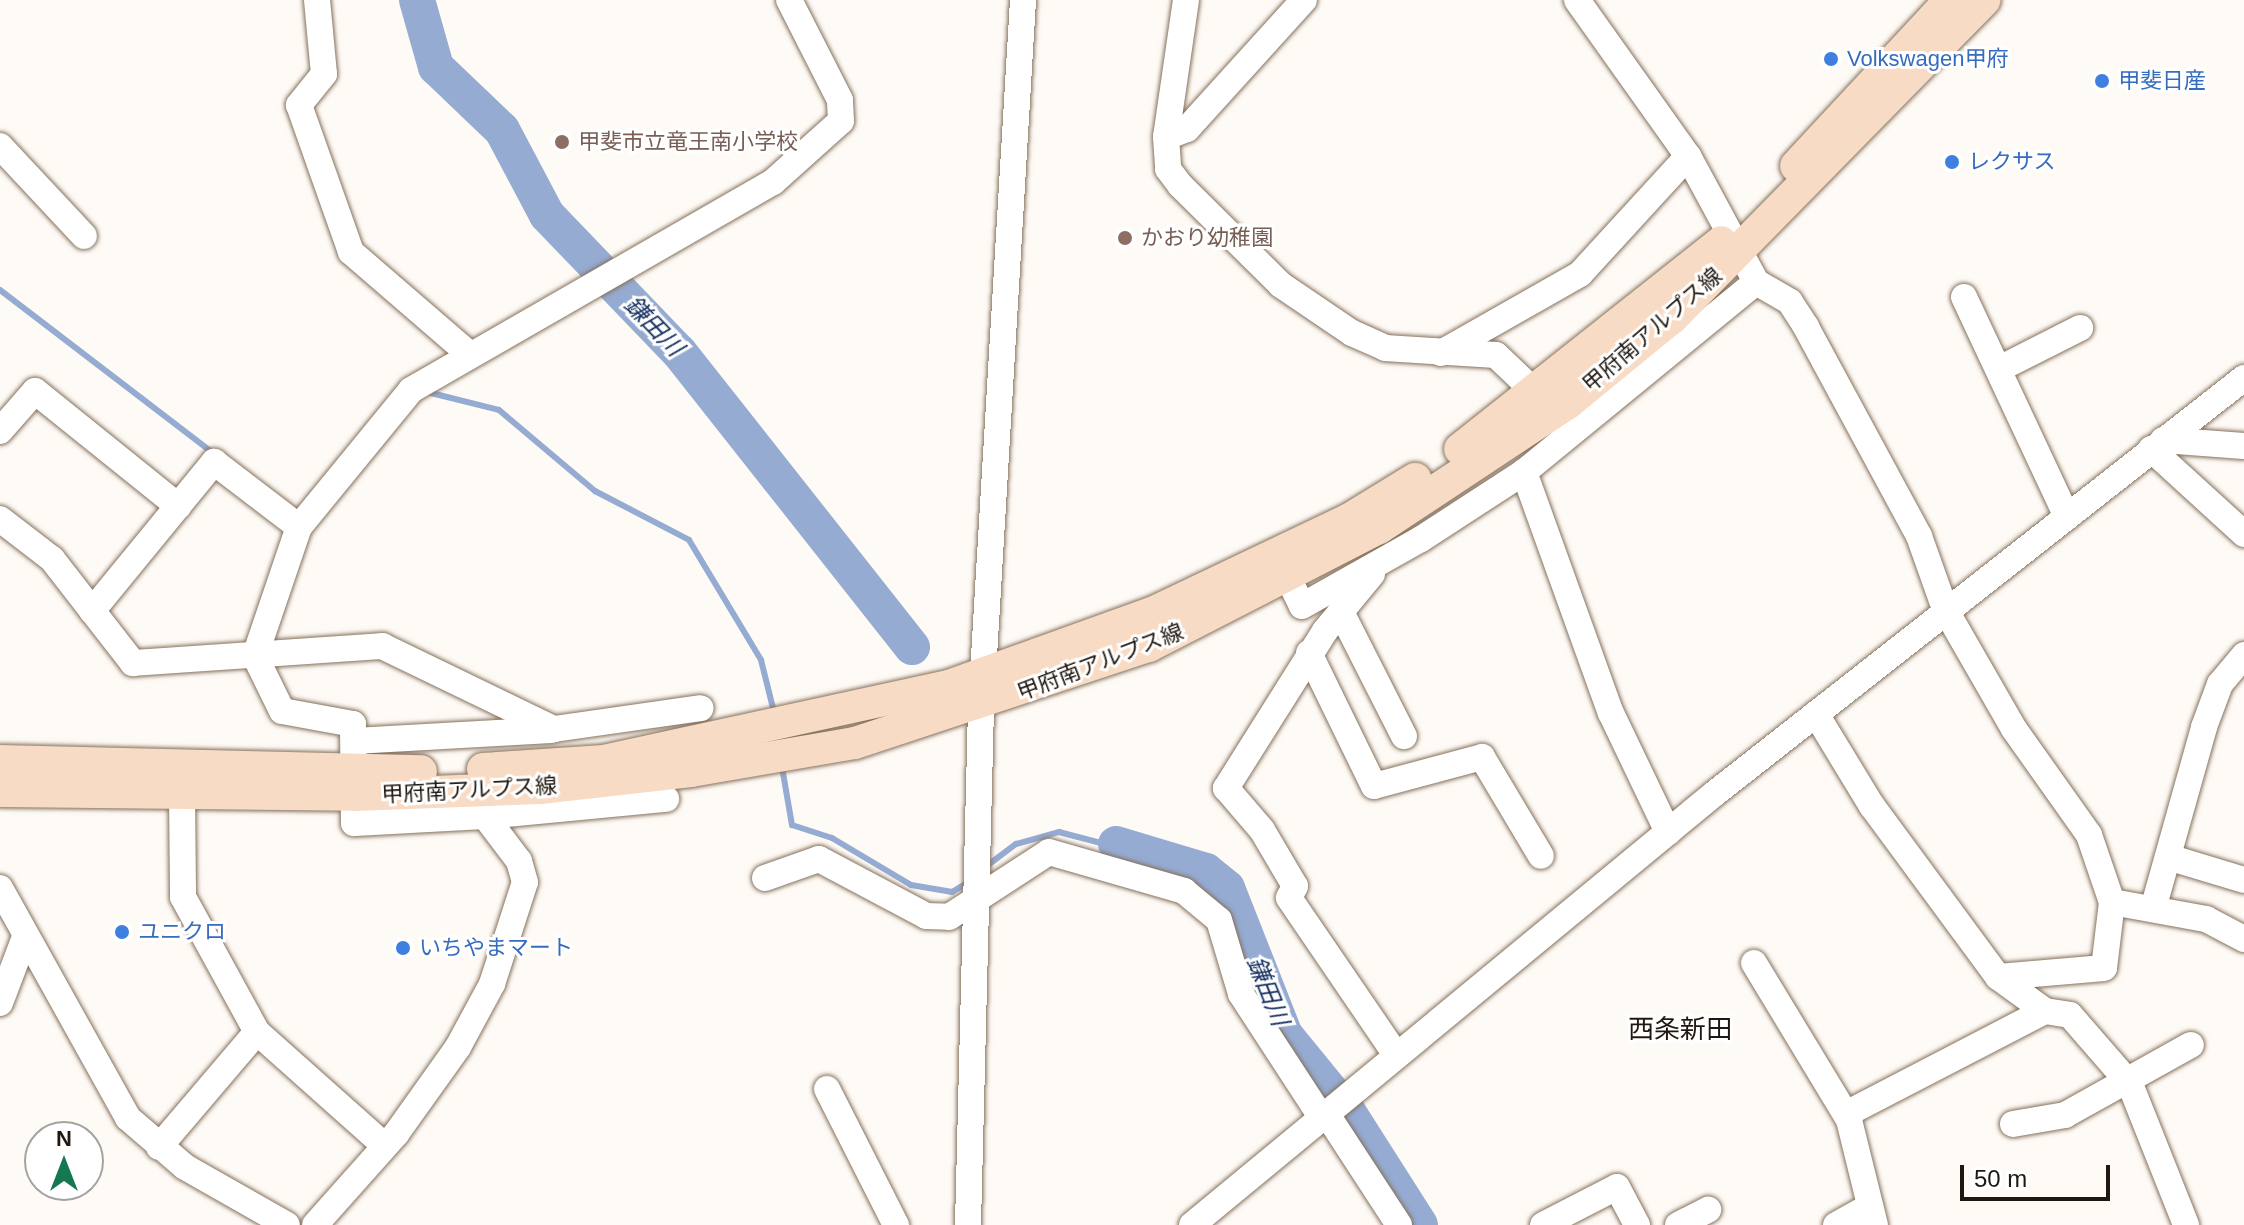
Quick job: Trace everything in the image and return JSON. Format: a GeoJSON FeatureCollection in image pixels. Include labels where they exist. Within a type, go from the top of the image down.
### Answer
{"type":"FeatureCollection","features":[{"type":"Feature","properties":{"kind":"main road","name":"甲府南アルプス線"},"geometry":{"type":"LineString","coordinates":[[0,761],[355,770],[604,761],[827,717],[986,674],[1283,567],[1538,395],[1737,241],[1950,0]]}},
{"type":"Feature","properties":{"kind":"main road","name":"甲府南アルプス線"},"geometry":{"type":"LineString","coordinates":[[0,791],[182,795],[355,770],[540,788],[691,771],[855,743],[981,707],[1149,646],[1568,403],[1985,0]]}},
{"type":"Feature","properties":{"kind":"street"},"geometry":{"type":"LineString","coordinates":[[317,0],[324,74],[299,105],[351,252],[467,352]]}},
{"type":"Feature","properties":{"kind":"street"},"geometry":{"type":"LineString","coordinates":[[666,799],[485,816],[354,823],[353,724],[343,718],[282,711],[255,656],[299,527],[411,390],[467,352],[487,352],[773,182],[841,121],[840,100],[789,0]]}},
{"type":"Feature","properties":{"kind":"street"},"geometry":{"type":"LineString","coordinates":[[968,1225],[981,707],[986,674],[1023,0]]}},
{"type":"Feature","properties":{"kind":"street"},"geometry":{"type":"LineString","coordinates":[[1186,0],[1166,137],[1168,169],[1180,185],[1281,285],[1385,348],[1496,355],[1538,395]]}},
{"type":"Feature","properties":{"kind":"street"},"geometry":{"type":"LineString","coordinates":[[1166,137],[1187,129],[1304,0]]}},
{"type":"Feature","properties":{"kind":"street"},"geometry":{"type":"LineString","coordinates":[[1577,0],[1688,156],[1737,241],[1756,282],[1790,302],[1806,327],[1919,536],[1945,609],[2014,729],[2089,835],[2112,902],[2104,968],[1998,977]]}},
{"type":"Feature","properties":{"kind":"street"},"geometry":{"type":"LineString","coordinates":[[0,146],[84,236]]}},
{"type":"Feature","properties":{"kind":"street"},"geometry":{"type":"LineString","coordinates":[[1441,353],[1580,274],[1688,156]]}},
{"type":"Feature","properties":{"kind":"street"},"geometry":{"type":"LineString","coordinates":[[1283,567],[1302,606],[1386,560],[1524,472],[1756,282]]}},
{"type":"Feature","properties":{"kind":"street"},"geometry":{"type":"LineString","coordinates":[[1964,297],[2067,517]]}},
{"type":"Feature","properties":{"kind":"street"},"geometry":{"type":"LineString","coordinates":[[1999,369],[2080,328]]}},
{"type":"Feature","properties":{"kind":"street"},"geometry":{"type":"LineString","coordinates":[[1192,1225],[1327,1117],[1396,1055],[1668,832],[1945,609],[2244,378]]}},
{"type":"Feature","properties":{"kind":"street"},"geometry":{"type":"LineString","coordinates":[[0,431],[35,391],[178,506]]}},
{"type":"Feature","properties":{"kind":"street"},"geometry":{"type":"LineString","coordinates":[[2157,444],[2244,446]]}},
{"type":"Feature","properties":{"kind":"street"},"geometry":{"type":"LineString","coordinates":[[2157,444],[2244,534]]}},
{"type":"Feature","properties":{"kind":"street"},"geometry":{"type":"LineString","coordinates":[[92,611],[214,462],[299,527]]}},
{"type":"Feature","properties":{"kind":"street"},"geometry":{"type":"LineString","coordinates":[[1524,472],[1611,713],[1668,832]]}},
{"type":"Feature","properties":{"kind":"street"},"geometry":{"type":"LineString","coordinates":[[0,519],[52,559],[133,663],[382,646],[554,729]]}},
{"type":"Feature","properties":{"kind":"street"},"geometry":{"type":"LineString","coordinates":[[1386,560],[1309,653],[1226,788],[1262,830],[1295,886],[1289,898],[1396,1055]]}},
{"type":"Feature","properties":{"kind":"street"},"geometry":{"type":"LineString","coordinates":[[1342,614],[1404,736]]}},
{"type":"Feature","properties":{"kind":"street"},"geometry":{"type":"LineString","coordinates":[[1309,653],[1374,786],[1482,757],[1541,856]]}},
{"type":"Feature","properties":{"kind":"street"},"geometry":{"type":"LineString","coordinates":[[2153,909],[2215,699],[2244,655]]}},
{"type":"Feature","properties":{"kind":"street"},"geometry":{"type":"LineString","coordinates":[[355,770],[554,729],[701,708]]}},
{"type":"Feature","properties":{"kind":"street"},"geometry":{"type":"LineString","coordinates":[[1816,714],[1872,806],[1998,977],[2045,1011],[2070,1015],[2130,1084],[2186,1225]]}},
{"type":"Feature","properties":{"kind":"street"},"geometry":{"type":"LineString","coordinates":[[182,795],[183,897],[257,1032],[385,1146]]}},
{"type":"Feature","properties":{"kind":"street"},"geometry":{"type":"LineString","coordinates":[[315,1225],[385,1146],[458,1047],[492,984],[522,901],[519,861],[485,816]]}},
{"type":"Feature","properties":{"kind":"street"},"geometry":{"type":"LineString","coordinates":[[765,878],[819,859],[926,916],[949,917],[1049,852],[1208,905],[1231,944],[1241,994],[1399,1225]]}},
{"type":"Feature","properties":{"kind":"street"},"geometry":{"type":"LineString","coordinates":[[2168,857],[2244,880]]}},
{"type":"Feature","properties":{"kind":"street"},"geometry":{"type":"LineString","coordinates":[[0,888],[109,1088],[159,1147],[287,1225]]}},
{"type":"Feature","properties":{"kind":"street"},"geometry":{"type":"LineString","coordinates":[[2112,902],[2206,919],[2244,939]]}},
{"type":"Feature","properties":{"kind":"street"},"geometry":{"type":"LineString","coordinates":[[0,1003],[25,937]]}},
{"type":"Feature","properties":{"kind":"street"},"geometry":{"type":"LineString","coordinates":[[1754,963],[1846,1114],[1872,1216],[1836,1225]]}},
{"type":"Feature","properties":{"kind":"street"},"geometry":{"type":"LineString","coordinates":[[1846,1114],[2045,1011]]}},
{"type":"Feature","properties":{"kind":"street"},"geometry":{"type":"LineString","coordinates":[[159,1147],[257,1032]]}},
{"type":"Feature","properties":{"kind":"street"},"geometry":{"type":"LineString","coordinates":[[2013,1124],[2065,1115],[2130,1084],[2191,1045]]}},
{"type":"Feature","properties":{"kind":"street"},"geometry":{"type":"LineString","coordinates":[[827,1089],[896,1225]]}},
{"type":"Feature","properties":{"kind":"street"},"geometry":{"type":"LineString","coordinates":[[1543,1225],[1617,1187],[1637,1225]]}},
{"type":"Feature","properties":{"kind":"street"},"geometry":{"type":"LineString","coordinates":[[1678,1225],[1708,1210]]}},
{"type":"Feature","properties":{"kind":"waterway","name":"鎌田川"},"geometry":{"type":"LineString","coordinates":[[417,0],[436,67],[502,130],[547,215],[679,352],[912,647]]}},
{"type":"Feature","properties":{"kind":"waterway"},"geometry":{"type":"LineString","coordinates":[[0,290],[213,453]]}},
{"type":"Feature","properties":{"kind":"waterway"},"geometry":{"type":"LineString","coordinates":[[427,392],[499,410],[595,491],[689,540],[761,660],[775,716]]}},
{"type":"Feature","properties":{"kind":"waterway"},"geometry":{"type":"LineString","coordinates":[[782,767],[792,825],[832,838],[911,885],[952,892],[970,881]]}},
{"type":"Feature","properties":{"kind":"waterway"},"geometry":{"type":"LineString","coordinates":[[984,868],[1016,844],[1059,832],[1166,860]]}},
{"type":"Feature","properties":{"kind":"waterway","name":"鎌田川"},"geometry":{"type":"LineString","coordinates":[[1116,844],[1206,871],[1227,888],[1285,1035],[1348,1112],[1420,1225]]}},
{"type":"Feature","properties":{"kind":"place","name":"Volkswagen甲府"},"geometry":{"type":"Point","coordinates":[1831,59]}},
{"type":"Feature","properties":{"kind":"place","name":"甲斐日産"},"geometry":{"type":"Point","coordinates":[2102,81]}},
{"type":"Feature","properties":{"kind":"place","name":"甲斐市立竜王南小学校"},"geometry":{"type":"Point","coordinates":[562,142]}},
{"type":"Feature","properties":{"kind":"place","name":"レクサス"},"geometry":{"type":"Point","coordinates":[1952,162]}},
{"type":"Feature","properties":{"kind":"place","name":"かおり幼稚園"},"geometry":{"type":"Point","coordinates":[1125,238]}},
{"type":"Feature","properties":{"kind":"place","name":"ユニクロ"},"geometry":{"type":"Point","coordinates":[122,932]}},
{"type":"Feature","properties":{"kind":"place","name":"いちやまマート"},"geometry":{"type":"Point","coordinates":[403,948]}},
{"type":"Feature","properties":{"kind":"district","name":"西条新田"},"geometry":{"type":"Point","coordinates":[1680,1030]}}]}
